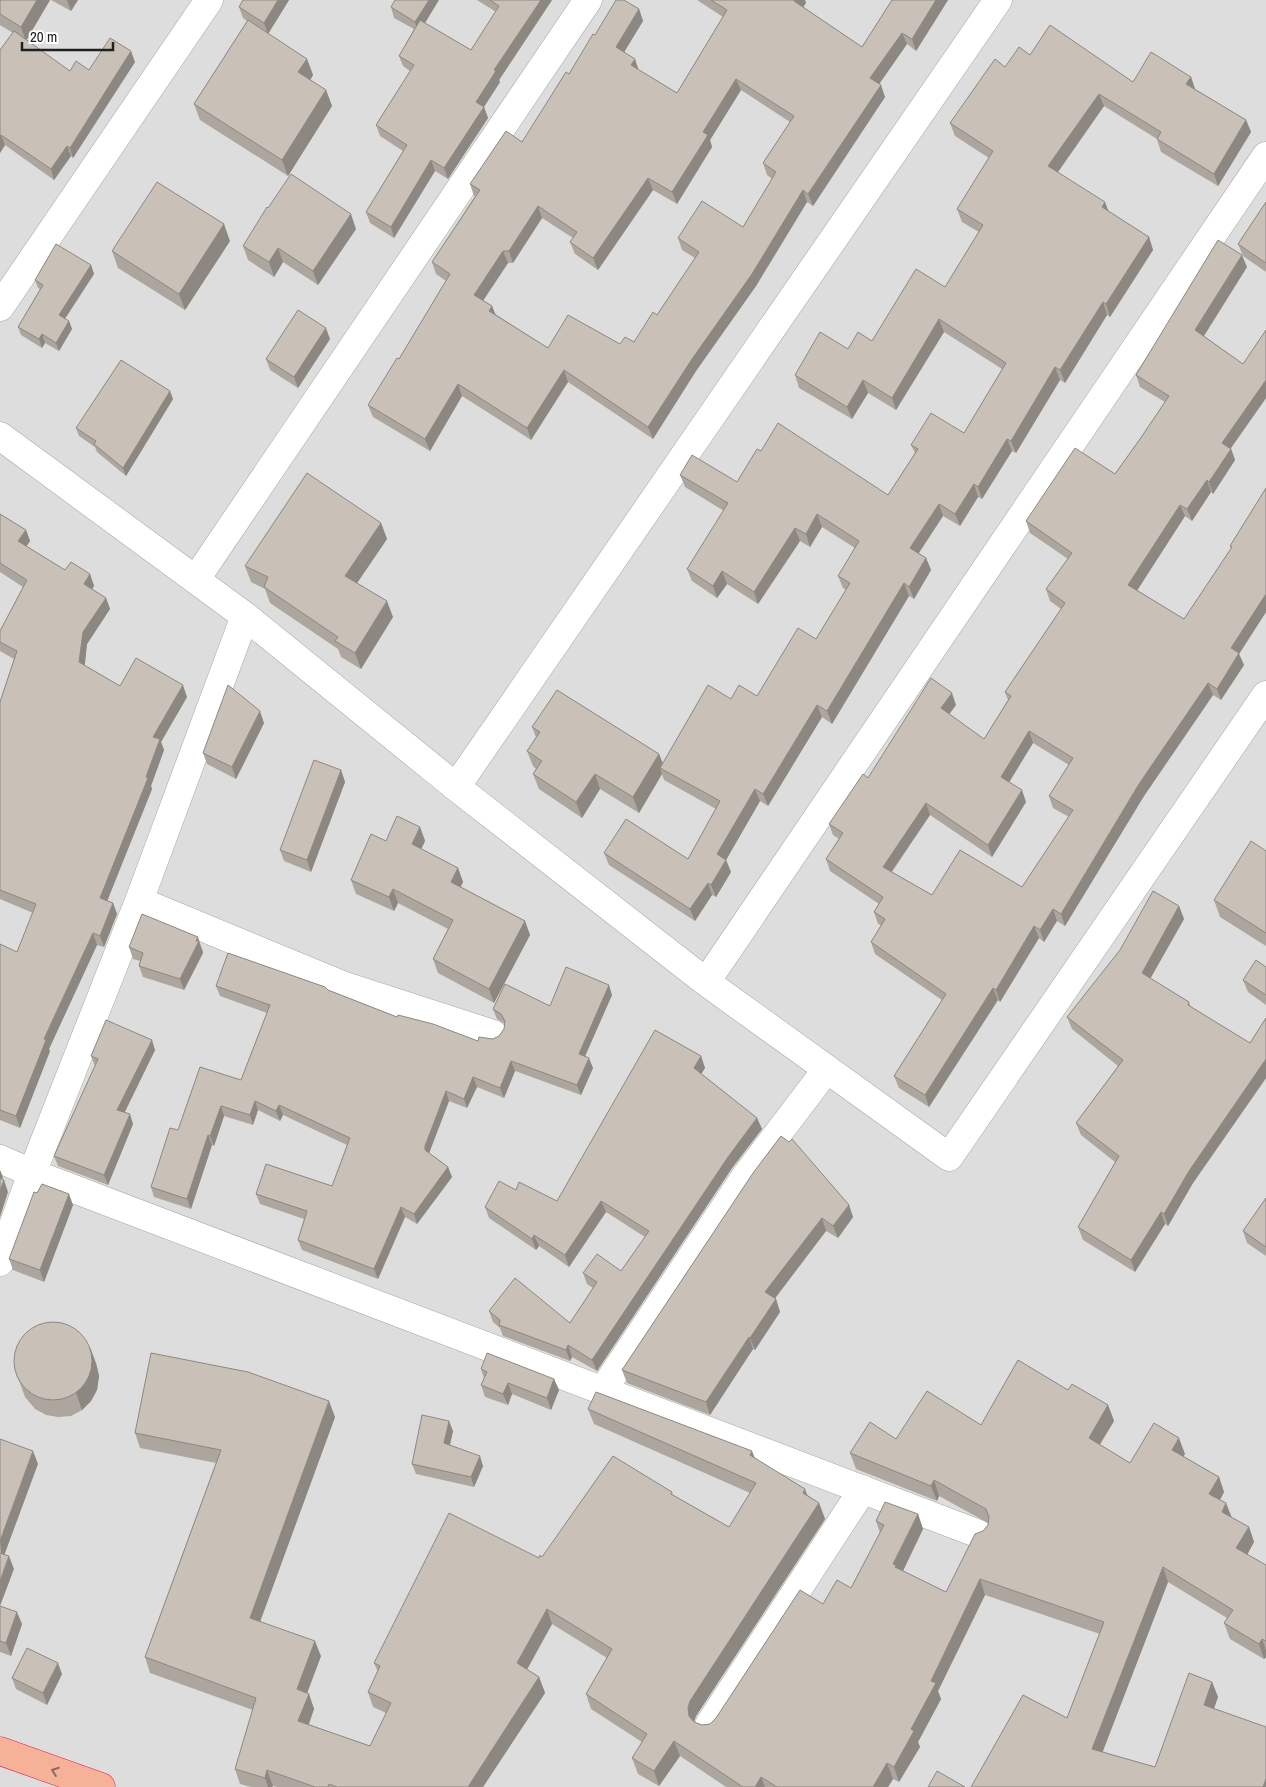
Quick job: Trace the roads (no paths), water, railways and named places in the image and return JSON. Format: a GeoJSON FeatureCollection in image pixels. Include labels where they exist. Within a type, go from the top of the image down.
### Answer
{"type":"FeatureCollection","features":[{"type":"Feature","properties":{"kind":"highway"},"geometry":{"type":"LineString","coordinates":[[0,1751],[101,1787]]}},
{"type":"Feature","properties":{"kind":"street"},"geometry":{"type":"LineString","coordinates":[[0,307],[210,0]]}},
{"type":"Feature","properties":{"kind":"street"},"geometry":{"type":"LineString","coordinates":[[196,579],[588,0]]}},
{"type":"Feature","properties":{"kind":"street"},"geometry":{"type":"LineString","coordinates":[[456,787],[998,0]]}},
{"type":"Feature","properties":{"kind":"street"},"geometry":{"type":"LineString","coordinates":[[706,982],[1266,156]]}},
{"type":"Feature","properties":{"kind":"street"},"geometry":{"type":"LineString","coordinates":[[0,436],[245,616],[456,787],[706,982],[949,1157],[1266,695]]}},
{"type":"Feature","properties":{"kind":"street"},"geometry":{"type":"LineString","coordinates":[[0,1262],[32,1173],[139,901],[245,616]]}},
{"type":"Feature","properties":{"kind":"street"},"geometry":{"type":"LineString","coordinates":[[139,901],[342,985],[493,1034]]}},
{"type":"Feature","properties":{"kind":"street"},"geometry":{"type":"LineString","coordinates":[[603,1390],[745,1177],[827,1069]]}},
{"type":"Feature","properties":{"kind":"street"},"geometry":{"type":"LineString","coordinates":[[0,1159],[32,1173],[979,1534]]}},
{"type":"Feature","properties":{"kind":"street"},"geometry":{"type":"LineString","coordinates":[[710,1724],[863,1489]]}}]}
